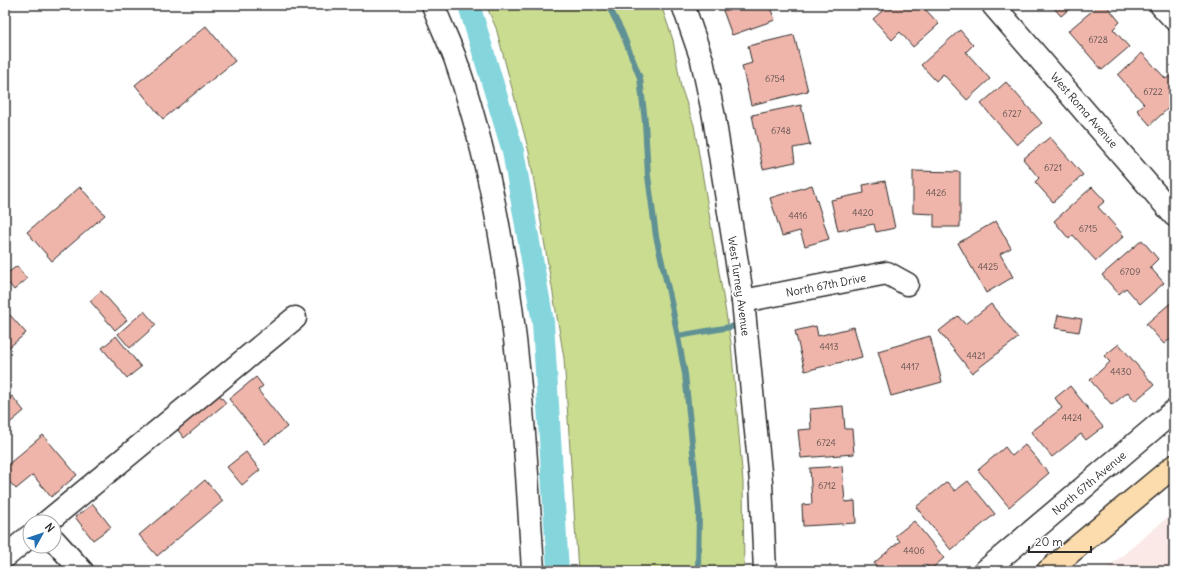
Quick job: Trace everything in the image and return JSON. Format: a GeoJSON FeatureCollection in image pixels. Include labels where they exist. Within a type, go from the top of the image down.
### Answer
{"type":"FeatureCollection","features":[{"type":"Feature","properties":{"kind":"main road"},"geometry":{"type":"LineString","coordinates":[[1048,571],[1174,466]]}},
{"type":"Feature","properties":{"kind":"street"},"geometry":{"type":"LineString","coordinates":[[433,5],[454,58],[482,151],[502,246],[526,448],[533,571]]}},
{"type":"Feature","properties":{"kind":"street","name":"West Turney Avenue"},"geometry":{"type":"LineString","coordinates":[[683,5],[702,60],[705,74],[743,301],[762,482],[765,571]]}},
{"type":"Feature","properties":{"kind":"street","name":"West Roma Avenue"},"geometry":{"type":"LineString","coordinates":[[994,5],[1174,215]]}},
{"type":"Feature","properties":{"kind":"street"},"geometry":{"type":"LineString","coordinates":[[1162,5],[1174,19]]}},
{"type":"Feature","properties":{"kind":"street","name":"North 67th Drive"},"geometry":{"type":"LineString","coordinates":[[743,301],[887,273],[907,284]]}},
{"type":"Feature","properties":{"kind":"street"},"geometry":{"type":"LineString","coordinates":[[57,514],[295,318]]}},
{"type":"Feature","properties":{"kind":"street","name":"North 67th Avenue"},"geometry":{"type":"LineString","coordinates":[[985,571],[1174,412]]}},
{"type":"Feature","properties":{"kind":"street"},"geometry":{"type":"LineString","coordinates":[[5,557],[22,543]]}},
{"type":"Feature","properties":{"kind":"street"},"geometry":{"type":"LineString","coordinates":[[62,549],[82,571]]}},
{"type":"Feature","properties":{"kind":"shaded area"},"geometry":{"type":"Polygon","coordinates":[[[1174,512],[1174,571],[1104,571],[1174,512]]]}},
{"type":"Feature","properties":{"kind":"green space"},"geometry":{"type":"Polygon","coordinates":[[[486,5],[661,5],[673,40],[681,87],[694,125],[731,343],[743,482],[744,571],[578,571],[564,358],[529,152],[496,28],[486,5]]]}},
{"type":"Feature","properties":{"kind":"building"},"geometry":{"type":"Polygon","coordinates":[[[721,5],[769,5],[775,20],[732,35],[721,5]]]}},
{"type":"Feature","properties":{"kind":"building"},"geometry":{"type":"Polygon","coordinates":[[[889,5],[928,5],[924,8],[939,24],[913,47],[900,32],[892,40],[873,19],[889,5]]]}},
{"type":"Feature","properties":{"kind":"building"},"geometry":{"type":"Polygon","coordinates":[[[1051,5],[1074,5],[1061,16],[1051,5]]]}},
{"type":"Feature","properties":{"kind":"building"},"geometry":{"type":"Polygon","coordinates":[[[1099,5],[1106,5],[1120,22],[1113,29],[1129,47],[1102,70],[1068,31],[1099,5]]]}},
{"type":"Feature","properties":{"kind":"building"},"geometry":{"type":"Polygon","coordinates":[[[206,26],[235,61],[163,119],[135,85],[206,26]]]}},
{"type":"Feature","properties":{"kind":"building"},"geometry":{"type":"Polygon","coordinates":[[[960,30],[973,45],[966,52],[990,79],[967,100],[943,74],[936,81],[921,65],[960,30]]]}},
{"type":"Feature","properties":{"kind":"building"},"geometry":{"type":"Polygon","coordinates":[[[794,35],[808,91],[751,105],[742,66],[752,63],[748,46],[794,35]]]}},
{"type":"Feature","properties":{"kind":"building"},"geometry":{"type":"Polygon","coordinates":[[[1142,53],[1166,79],[1174,72],[1174,103],[1150,125],[1137,110],[1144,104],[1118,75],[1142,53]]]}},
{"type":"Feature","properties":{"kind":"building"},"geometry":{"type":"Polygon","coordinates":[[[1006,82],[1042,123],[1017,145],[981,104],[1006,82]]]}},
{"type":"Feature","properties":{"kind":"building"},"geometry":{"type":"Polygon","coordinates":[[[801,105],[810,145],[793,148],[795,162],[763,169],[752,115],[801,105]]]}},
{"type":"Feature","properties":{"kind":"building"},"geometry":{"type":"Polygon","coordinates":[[[1050,137],[1083,175],[1053,202],[1035,182],[1039,178],[1023,159],[1050,137]]]}},
{"type":"Feature","properties":{"kind":"building"},"geometry":{"type":"Polygon","coordinates":[[[913,171],[960,172],[960,227],[934,227],[934,214],[913,213],[913,171]]]}},
{"type":"Feature","properties":{"kind":"building"},"geometry":{"type":"Polygon","coordinates":[[[885,181],[895,228],[876,232],[874,224],[838,231],[831,200],[864,193],[863,185],[885,181]]]}},
{"type":"Feature","properties":{"kind":"building"},"geometry":{"type":"Polygon","coordinates":[[[812,185],[829,239],[805,246],[800,231],[782,236],[770,198],[812,185]]]}},
{"type":"Feature","properties":{"kind":"building"},"geometry":{"type":"Polygon","coordinates":[[[80,187],[105,215],[52,261],[27,232],[80,187]]]}},
{"type":"Feature","properties":{"kind":"building"},"geometry":{"type":"Polygon","coordinates":[[[1092,187],[1105,201],[1098,207],[1124,236],[1096,261],[1073,235],[1069,239],[1054,221],[1092,187]]]}},
{"type":"Feature","properties":{"kind":"building"},"geometry":{"type":"Polygon","coordinates":[[[996,221],[1011,248],[1000,254],[1013,277],[986,293],[958,243],[996,221]]]}},
{"type":"Feature","properties":{"kind":"building"},"geometry":{"type":"Polygon","coordinates":[[[1142,240],[1158,259],[1150,267],[1164,283],[1140,304],[1126,288],[1119,294],[1102,275],[1142,240]]]}},
{"type":"Feature","properties":{"kind":"building"},"geometry":{"type":"Polygon","coordinates":[[[17,266],[27,279],[14,290],[5,278],[5,275],[17,266]]]}},
{"type":"Feature","properties":{"kind":"building"},"geometry":{"type":"Polygon","coordinates":[[[101,291],[127,320],[115,330],[90,301],[101,291]]]}},
{"type":"Feature","properties":{"kind":"building"},"geometry":{"type":"Polygon","coordinates":[[[1174,300],[1174,341],[1171,338],[1164,344],[1146,324],[1174,300]]]}},
{"type":"Feature","properties":{"kind":"building"},"geometry":{"type":"Polygon","coordinates":[[[991,304],[1018,338],[972,373],[939,331],[958,316],[965,324],[991,304]]]}},
{"type":"Feature","properties":{"kind":"building"},"geometry":{"type":"Polygon","coordinates":[[[144,311],[156,325],[130,348],[118,334],[144,311]]]}},
{"type":"Feature","properties":{"kind":"building"},"geometry":{"type":"Polygon","coordinates":[[[10,315],[26,333],[6,350],[5,320],[10,315]]]}},
{"type":"Feature","properties":{"kind":"building"},"geometry":{"type":"Polygon","coordinates":[[[1058,315],[1082,319],[1079,332],[1055,328],[1058,315]]]}},
{"type":"Feature","properties":{"kind":"building"},"geometry":{"type":"Polygon","coordinates":[[[816,326],[818,336],[854,327],[862,357],[805,371],[795,331],[816,326]]]}},
{"type":"Feature","properties":{"kind":"building"},"geometry":{"type":"Polygon","coordinates":[[[116,336],[141,367],[127,378],[102,348],[116,336]]]}},
{"type":"Feature","properties":{"kind":"building"},"geometry":{"type":"Polygon","coordinates":[[[930,336],[942,382],[891,396],[878,351],[930,336]]]}},
{"type":"Feature","properties":{"kind":"building"},"geometry":{"type":"Polygon","coordinates":[[[1119,344],[1154,385],[1135,401],[1128,392],[1112,405],[1090,380],[1110,362],[1104,356],[1119,344]]]}},
{"type":"Feature","properties":{"kind":"building"},"geometry":{"type":"Polygon","coordinates":[[[256,377],[263,386],[258,390],[287,427],[265,444],[229,399],[256,377]]]}},
{"type":"Feature","properties":{"kind":"building"},"geometry":{"type":"Polygon","coordinates":[[[1070,386],[1103,427],[1086,440],[1081,434],[1052,457],[1031,432],[1062,408],[1055,398],[1070,386]]]}},
{"type":"Feature","properties":{"kind":"building"},"geometry":{"type":"Polygon","coordinates":[[[216,391],[226,403],[184,438],[174,425],[216,391]]]}},
{"type":"Feature","properties":{"kind":"building"},"geometry":{"type":"Polygon","coordinates":[[[12,396],[24,411],[5,427],[5,402],[12,396]]]}},
{"type":"Feature","properties":{"kind":"building"},"geometry":{"type":"Polygon","coordinates":[[[843,406],[845,429],[852,429],[854,454],[801,458],[798,430],[811,429],[810,409],[843,406]]]}},
{"type":"Feature","properties":{"kind":"building"},"geometry":{"type":"Polygon","coordinates":[[[43,435],[77,475],[51,497],[33,475],[16,489],[5,477],[5,467],[43,435]]]}},
{"type":"Feature","properties":{"kind":"building"},"geometry":{"type":"Polygon","coordinates":[[[1025,445],[1049,473],[1009,507],[978,470],[1005,447],[1012,456],[1025,445]]]}},
{"type":"Feature","properties":{"kind":"building"},"geometry":{"type":"Polygon","coordinates":[[[246,452],[260,470],[242,485],[227,467],[246,452]]]}},
{"type":"Feature","properties":{"kind":"building"},"geometry":{"type":"Polygon","coordinates":[[[842,466],[845,502],[855,501],[856,523],[803,526],[802,505],[812,504],[810,468],[842,466]]]}},
{"type":"Feature","properties":{"kind":"building"},"geometry":{"type":"Polygon","coordinates":[[[205,480],[223,501],[157,556],[139,535],[205,480]]]}},
{"type":"Feature","properties":{"kind":"building"},"geometry":{"type":"Polygon","coordinates":[[[968,481],[995,514],[951,550],[916,507],[947,482],[955,491],[968,481]]]}},
{"type":"Feature","properties":{"kind":"building"},"geometry":{"type":"Polygon","coordinates":[[[93,504],[111,527],[93,540],[75,517],[93,504]]]}},
{"type":"Feature","properties":{"kind":"building"},"geometry":{"type":"Polygon","coordinates":[[[914,521],[944,558],[930,570],[925,564],[916,571],[880,571],[874,563],[900,541],[895,536],[914,521]]]}},
{"type":"Feature","properties":{"kind":"waterway"},"geometry":{"type":"LineString","coordinates":[[469,5],[513,151],[543,322],[558,571]]}},
{"type":"Feature","properties":{"kind":"waterway"},"geometry":{"type":"LineString","coordinates":[[608,5],[622,32],[640,78],[645,122],[648,176],[656,236],[672,306],[685,374],[699,511],[698,571]]}},
{"type":"Feature","properties":{"kind":"waterway"},"geometry":{"type":"LineString","coordinates":[[678,336],[736,326]]}}]}
